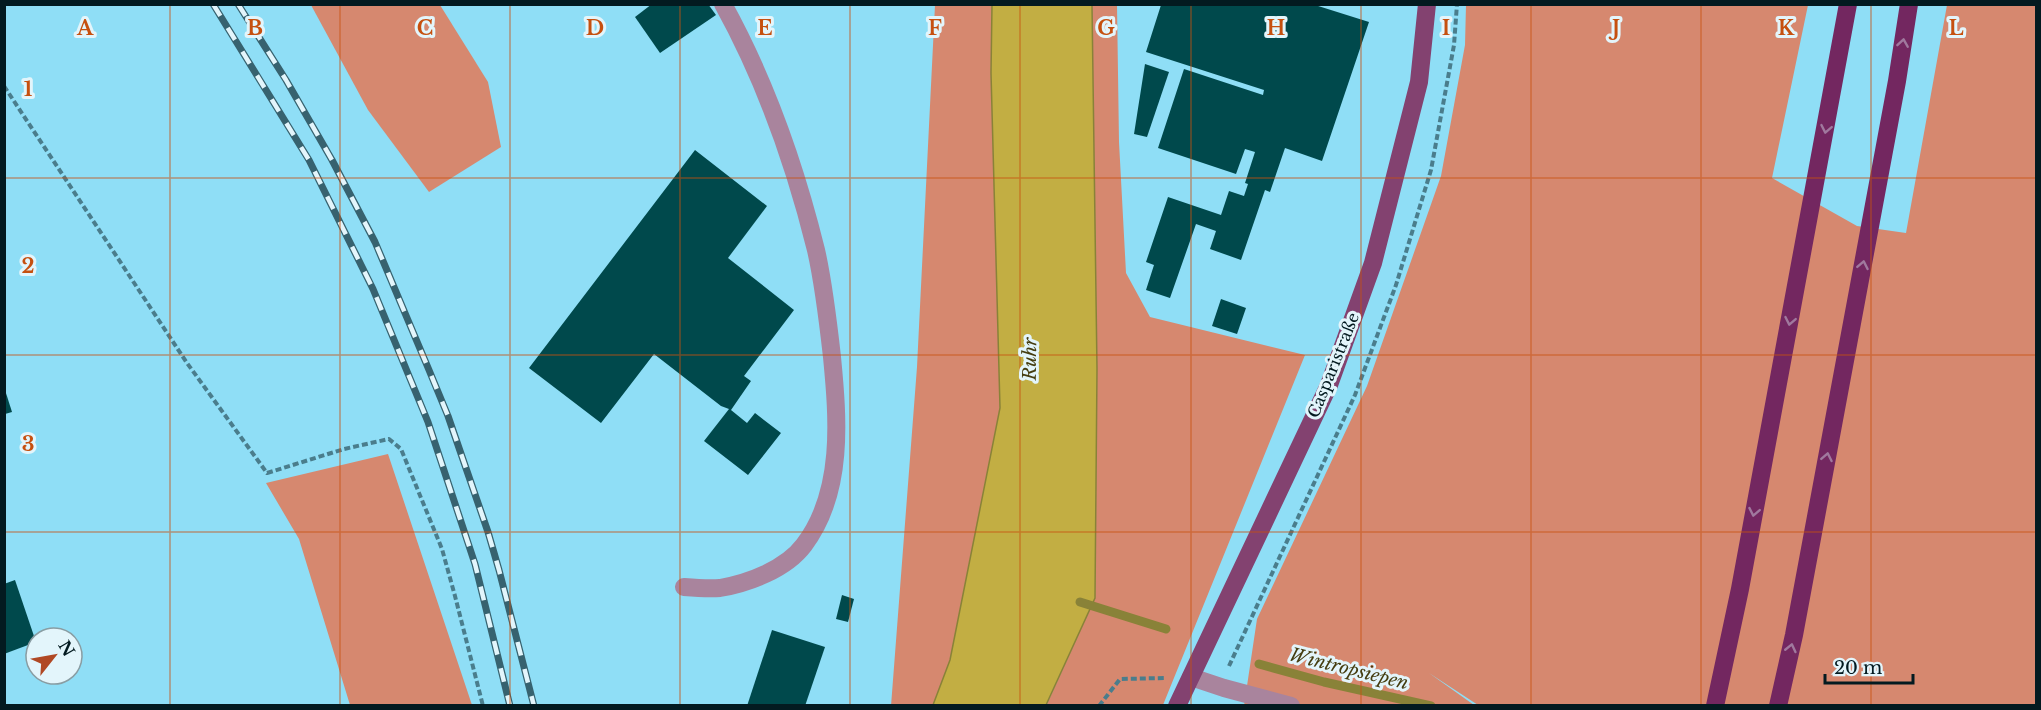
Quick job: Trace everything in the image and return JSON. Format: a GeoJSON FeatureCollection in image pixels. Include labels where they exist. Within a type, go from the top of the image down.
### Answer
{"type":"FeatureCollection","features":[{"type":"Feature","properties":{"kind":"highway"},"geometry":{"type":"LineString","coordinates":[[1715,705],[1740,589],[1848,4]]}},
{"type":"Feature","properties":{"kind":"highway"},"geometry":{"type":"LineString","coordinates":[[1778,705],[1794,635],[1897,81],[1909,4]]}},
{"type":"Feature","properties":{"kind":"main road","name":"Casparistraße"},"geometry":{"type":"LineString","coordinates":[[1178,705],[1329,385],[1373,262],[1419,82],[1427,4]]}},
{"type":"Feature","properties":{"kind":"street"},"geometry":{"type":"LineString","coordinates":[[684,587],[720,588],[746,581],[775,569],[793,557],[804,545],[818,519],[829,490],[836,452],[837,406],[824,294],[816,250],[795,178],[766,95],[753,63],[723,4]]}},
{"type":"Feature","properties":{"kind":"street"},"geometry":{"type":"LineString","coordinates":[[1191,677],[1291,705]]}},
{"type":"Feature","properties":{"kind":"path"},"geometry":{"type":"LineString","coordinates":[[4,86],[187,363],[267,473],[344,449],[388,439],[401,449],[442,549],[483,705]]}},
{"type":"Feature","properties":{"kind":"path"},"geometry":{"type":"LineString","coordinates":[[1099,705],[1120,679],[1191,677]]}},
{"type":"Feature","properties":{"kind":"shaded area"},"geometry":{"type":"Polygon","coordinates":[[[311,5],[440,5],[488,82],[501,147],[429,192],[368,110],[311,5]]]}},
{"type":"Feature","properties":{"kind":"shaded area"},"geometry":{"type":"Polygon","coordinates":[[[935,5],[992,5],[991,73],[1000,408],[950,660],[933,705],[891,706],[917,367],[935,5]]]}},
{"type":"Feature","properties":{"kind":"shaded area"},"geometry":{"type":"Polygon","coordinates":[[[1092,5],[1117,5],[1119,142],[1126,273],[1150,317],[1305,355],[1163,705],[1046,706],[1095,598],[1097,369],[1092,5]]]}},
{"type":"Feature","properties":{"kind":"shaded area"},"geometry":{"type":"Polygon","coordinates":[[[1466,5],[1808,5],[1772,178],[1857,226],[1906,233],[1947,5],[2036,5],[2036,705],[1478,705],[1429,673],[1474,705],[1244,706],[1257,619],[1367,386],[1441,176],[1465,45],[1466,5]]]}},
{"type":"Feature","properties":{"kind":"shaded area"},"geometry":{"type":"Polygon","coordinates":[[[388,454],[472,705],[350,705],[299,539],[266,483],[388,454]]]}},
{"type":"Feature","properties":{"kind":"water","name":"Ruhr"},"geometry":{"type":"Polygon","coordinates":[[[992,5],[1092,5],[1097,369],[1095,598],[1046,705],[933,705],[950,660],[1000,408],[991,73],[992,5]]]}},
{"type":"Feature","properties":{"kind":"building"},"geometry":{"type":"Polygon","coordinates":[[[652,4],[708,4],[716,15],[660,53],[635,17],[652,4]]]}},
{"type":"Feature","properties":{"kind":"building"},"geometry":{"type":"Polygon","coordinates":[[[1161,5],[1315,5],[1369,22],[1322,161],[1285,148],[1270,192],[1265,190],[1241,260],[1210,249],[1216,231],[1196,224],[1170,298],[1146,290],[1154,265],[1146,262],[1168,197],[1221,215],[1229,191],[1244,196],[1248,184],[1245,183],[1255,152],[1245,149],[1236,174],[1158,148],[1184,69],[1263,95],[1264,90],[1146,52],[1161,5]]]}},
{"type":"Feature","properties":{"kind":"building"},"geometry":{"type":"Polygon","coordinates":[[[1145,64],[1169,72],[1147,137],[1134,134],[1145,64]]]}},
{"type":"Feature","properties":{"kind":"building"},"geometry":{"type":"Polygon","coordinates":[[[695,150],[767,206],[728,258],[794,310],[744,376],[751,381],[731,410],[747,423],[755,413],[781,433],[748,475],[704,441],[729,409],[721,406],[654,354],[601,423],[529,368],[695,150]]]}},
{"type":"Feature","properties":{"kind":"building"},"geometry":{"type":"Polygon","coordinates":[[[1221,299],[1246,308],[1237,334],[1212,326],[1221,299]]]}},
{"type":"Feature","properties":{"kind":"building"},"geometry":{"type":"Polygon","coordinates":[[[5,390],[12,412],[5,414],[5,390]]]}},
{"type":"Feature","properties":{"kind":"building"},"geometry":{"type":"Polygon","coordinates":[[[15,580],[31,626],[24,626],[24,646],[4,654],[4,584],[15,580]]]}},
{"type":"Feature","properties":{"kind":"building"},"geometry":{"type":"Polygon","coordinates":[[[842,595],[854,599],[848,622],[836,619],[842,595]]]}},
{"type":"Feature","properties":{"kind":"building"},"geometry":{"type":"Polygon","coordinates":[[[772,630],[825,647],[805,706],[747,706],[772,630]]]}},
{"type":"Feature","properties":{"kind":"waterway"},"geometry":{"type":"LineString","coordinates":[[1080,602],[1166,629]]}},
{"type":"Feature","properties":{"kind":"waterway","name":"Wintropsiepen"},"geometry":{"type":"LineString","coordinates":[[1259,664],[1324,682],[1431,706]]}},
{"type":"Feature","properties":{"kind":"railway"},"geometry":{"type":"LineString","coordinates":[[213,4],[309,160],[373,289],[428,422],[475,564],[510,706]]}},
{"type":"Feature","properties":{"kind":"railway"},"geometry":{"type":"LineString","coordinates":[[238,4],[286,80],[375,242],[429,370],[448,416],[488,532],[534,706]]}}]}
